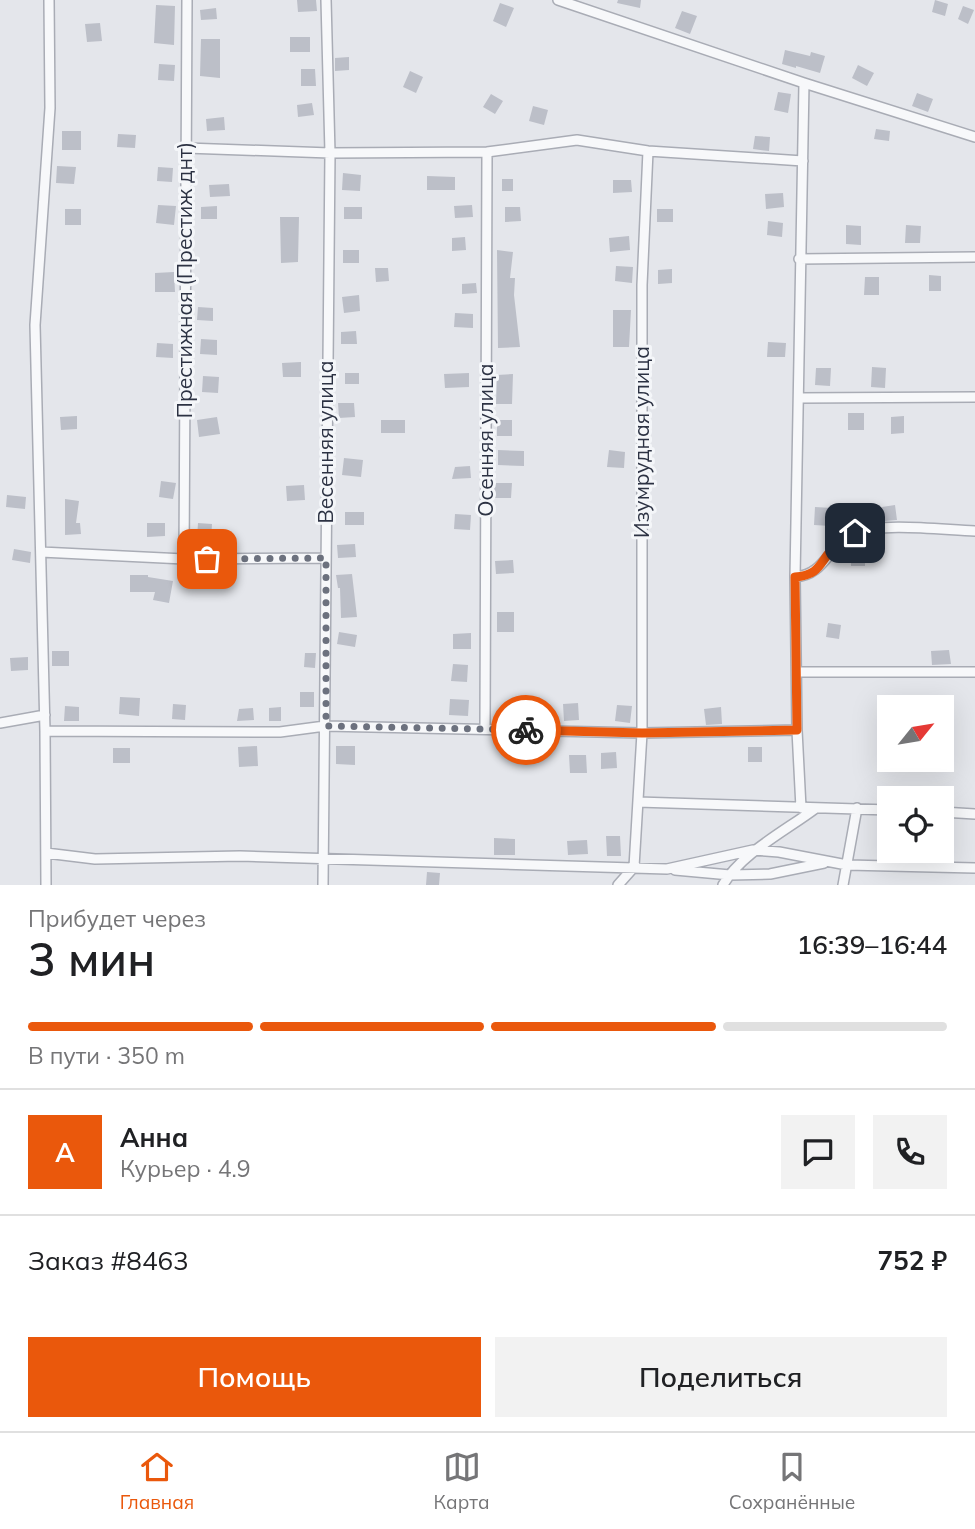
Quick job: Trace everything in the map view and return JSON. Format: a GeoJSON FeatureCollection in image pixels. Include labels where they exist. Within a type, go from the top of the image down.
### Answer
{"type":"FeatureCollection","features":[{"type":"Feature","properties":{"kind":"street"},"geometry":{"type":"LineString","coordinates":[[46,885],[45,715],[35,326],[50,108],[49,0]]}},
{"type":"Feature","properties":{"kind":"street","name":"Престижная (Престиж днт)"},"geometry":{"type":"LineString","coordinates":[[184,559],[187,0]]}},
{"type":"Feature","properties":{"kind":"street","name":"Весенняя улица"},"geometry":{"type":"LineString","coordinates":[[323,885],[330,153],[326,0]]}},
{"type":"Feature","properties":{"kind":"street"},"geometry":{"type":"LineString","coordinates":[[558,0],[804,83],[975,136]]}},
{"type":"Feature","properties":{"kind":"street"},"geometry":{"type":"LineString","coordinates":[[597,0],[597,12]]}},
{"type":"Feature","properties":{"kind":"street"},"geometry":{"type":"LineString","coordinates":[[801,808],[795,577],[804,83]]}},
{"type":"Feature","properties":{"kind":"street"},"geometry":{"type":"LineString","coordinates":[[187,148],[330,153],[487,152],[577,140],[648,151],[803,161]]}},
{"type":"Feature","properties":{"kind":"street","name":"Изумрудная улица"},"geometry":{"type":"LineString","coordinates":[[634,867],[642,733],[642,285],[648,151]]}},
{"type":"Feature","properties":{"kind":"street","name":"Осенняя улица"},"geometry":{"type":"LineString","coordinates":[[485,729],[487,152]]}},
{"type":"Feature","properties":{"kind":"street"},"geometry":{"type":"LineString","coordinates":[[799,260],[975,257]]}},
{"type":"Feature","properties":{"kind":"street"},"geometry":{"type":"LineString","coordinates":[[799,398],[975,397]]}},
{"type":"Feature","properties":{"kind":"street"},"geometry":{"type":"LineString","coordinates":[[795,577],[809,576],[835,546],[855,533],[879,528],[975,531]]}},
{"type":"Feature","properties":{"kind":"street"},"geometry":{"type":"LineString","coordinates":[[41,552],[184,559],[326,558]]}},
{"type":"Feature","properties":{"kind":"street"},"geometry":{"type":"LineString","coordinates":[[797,672],[975,672]]}},
{"type":"Feature","properties":{"kind":"street"},"geometry":{"type":"LineString","coordinates":[[0,723],[45,715]]}},
{"type":"Feature","properties":{"kind":"street"},"geometry":{"type":"LineString","coordinates":[[45,731],[280,732],[326,726],[642,733],[797,730]]}},
{"type":"Feature","properties":{"kind":"street"},"geometry":{"type":"LineString","coordinates":[[638,802],[877,809]]}},
{"type":"Feature","properties":{"kind":"street"},"geometry":{"type":"LineString","coordinates":[[723,885],[753,850],[816,808]]}},
{"type":"Feature","properties":{"kind":"street"},"geometry":{"type":"LineString","coordinates":[[843,885],[857,808]]}},
{"type":"Feature","properties":{"kind":"street"},"geometry":{"type":"LineString","coordinates":[[954,813],[975,814]]}},
{"type":"Feature","properties":{"kind":"street"},"geometry":{"type":"LineString","coordinates":[[667,869],[753,850],[779,852],[846,865],[975,868]]}},
{"type":"Feature","properties":{"kind":"street"},"geometry":{"type":"LineString","coordinates":[[46,853],[95,859],[240,856],[634,867],[730,875],[770,874],[829,862]]}},
{"type":"Feature","properties":{"kind":"street"},"geometry":{"type":"LineString","coordinates":[[618,885],[634,867]]}},
{"type":"Feature","properties":{"kind":"building"},"geometry":{"type":"Polygon","coordinates":[[[297,0],[316,0],[317,11],[298,12],[297,0]]]}},
{"type":"Feature","properties":{"kind":"building"},"geometry":{"type":"Polygon","coordinates":[[[618,0],[641,0],[640,8],[617,3],[618,0]]]}},
{"type":"Feature","properties":{"kind":"building"},"geometry":{"type":"Polygon","coordinates":[[[935,0],[948,4],[945,16],[932,12],[935,0]]]}},
{"type":"Feature","properties":{"kind":"building"},"geometry":{"type":"Polygon","coordinates":[[[500,3],[514,8],[506,27],[493,21],[500,3]]]}},
{"type":"Feature","properties":{"kind":"building"},"geometry":{"type":"Polygon","coordinates":[[[156,5],[175,6],[174,45],[154,43],[156,5]]]}},
{"type":"Feature","properties":{"kind":"building"},"geometry":{"type":"Polygon","coordinates":[[[963,6],[974,10],[968,24],[958,19],[963,6]]]}},
{"type":"Feature","properties":{"kind":"building"},"geometry":{"type":"Polygon","coordinates":[[[216,8],[217,19],[201,20],[200,10],[216,8]]]}},
{"type":"Feature","properties":{"kind":"building"},"geometry":{"type":"Polygon","coordinates":[[[682,11],[697,16],[690,34],[675,28],[682,11]]]}},
{"type":"Feature","properties":{"kind":"building"},"geometry":{"type":"Polygon","coordinates":[[[100,23],[102,41],[87,42],[85,24],[100,23]]]}},
{"type":"Feature","properties":{"kind":"building"},"geometry":{"type":"Polygon","coordinates":[[[290,37],[310,37],[310,52],[290,52],[290,37]]]}},
{"type":"Feature","properties":{"kind":"building"},"geometry":{"type":"Polygon","coordinates":[[[201,39],[220,39],[220,78],[200,76],[201,39]]]}},
{"type":"Feature","properties":{"kind":"building"},"geometry":{"type":"Polygon","coordinates":[[[785,50],[810,56],[811,52],[825,56],[820,73],[782,64],[785,50]]]}},
{"type":"Feature","properties":{"kind":"building"},"geometry":{"type":"Polygon","coordinates":[[[349,57],[349,70],[335,71],[335,58],[349,57]]]}},
{"type":"Feature","properties":{"kind":"building"},"geometry":{"type":"Polygon","coordinates":[[[159,64],[175,65],[174,81],[158,80],[159,64]]]}},
{"type":"Feature","properties":{"kind":"building"},"geometry":{"type":"Polygon","coordinates":[[[858,65],[874,73],[867,86],[852,78],[858,65]]]}},
{"type":"Feature","properties":{"kind":"building"},"geometry":{"type":"Polygon","coordinates":[[[301,69],[315,69],[316,86],[301,86],[301,69]]]}},
{"type":"Feature","properties":{"kind":"building"},"geometry":{"type":"Polygon","coordinates":[[[410,71],[423,77],[416,93],[403,87],[410,71]]]}},
{"type":"Feature","properties":{"kind":"building"},"geometry":{"type":"Polygon","coordinates":[[[778,92],[791,94],[788,113],[774,110],[778,92]]]}},
{"type":"Feature","properties":{"kind":"building"},"geometry":{"type":"Polygon","coordinates":[[[917,93],[933,99],[928,112],[912,106],[917,93]]]}},
{"type":"Feature","properties":{"kind":"building"},"geometry":{"type":"Polygon","coordinates":[[[491,94],[503,101],[495,114],[483,107],[491,94]]]}},
{"type":"Feature","properties":{"kind":"building"},"geometry":{"type":"Polygon","coordinates":[[[312,103],[314,115],[298,117],[297,105],[312,103]]]}},
{"type":"Feature","properties":{"kind":"building"},"geometry":{"type":"Polygon","coordinates":[[[533,106],[548,110],[544,125],[529,121],[533,106]]]}},
{"type":"Feature","properties":{"kind":"building"},"geometry":{"type":"Polygon","coordinates":[[[224,117],[225,130],[207,131],[206,119],[224,117]]]}},
{"type":"Feature","properties":{"kind":"building"},"geometry":{"type":"Polygon","coordinates":[[[876,129],[890,131],[889,141],[874,139],[876,129]]]}},
{"type":"Feature","properties":{"kind":"building"},"geometry":{"type":"Polygon","coordinates":[[[62,131],[81,131],[81,150],[62,150],[62,131]]]}},
{"type":"Feature","properties":{"kind":"building"},"geometry":{"type":"Polygon","coordinates":[[[118,134],[136,135],[135,148],[117,147],[118,134]]]}},
{"type":"Feature","properties":{"kind":"building"},"geometry":{"type":"Polygon","coordinates":[[[755,136],[770,137],[769,151],[753,149],[755,136]]]}},
{"type":"Feature","properties":{"kind":"building"},"geometry":{"type":"Polygon","coordinates":[[[57,166],[76,167],[74,184],[56,183],[57,166]]]}},
{"type":"Feature","properties":{"kind":"building"},"geometry":{"type":"Polygon","coordinates":[[[158,167],[173,168],[172,182],[157,181],[158,167]]]}},
{"type":"Feature","properties":{"kind":"building"},"geometry":{"type":"Polygon","coordinates":[[[343,173],[361,175],[360,191],[342,190],[343,173]]]}},
{"type":"Feature","properties":{"kind":"building"},"geometry":{"type":"Polygon","coordinates":[[[427,176],[455,177],[455,190],[427,190],[427,176]]]}},
{"type":"Feature","properties":{"kind":"building"},"geometry":{"type":"Polygon","coordinates":[[[502,179],[513,179],[513,191],[502,191],[502,179]]]}},
{"type":"Feature","properties":{"kind":"building"},"geometry":{"type":"Polygon","coordinates":[[[613,180],[631,180],[632,192],[613,193],[613,180]]]}},
{"type":"Feature","properties":{"kind":"building"},"geometry":{"type":"Polygon","coordinates":[[[229,184],[230,196],[210,197],[209,185],[229,184]]]}},
{"type":"Feature","properties":{"kind":"building"},"geometry":{"type":"Polygon","coordinates":[[[783,193],[784,207],[766,209],[765,194],[783,193]]]}},
{"type":"Feature","properties":{"kind":"building"},"geometry":{"type":"Polygon","coordinates":[[[158,205],[176,206],[174,225],[156,223],[158,205]]]}},
{"type":"Feature","properties":{"kind":"building"},"geometry":{"type":"Polygon","coordinates":[[[472,205],[473,217],[455,218],[454,206],[472,205]]]}},
{"type":"Feature","properties":{"kind":"building"},"geometry":{"type":"Polygon","coordinates":[[[217,206],[217,219],[201,219],[201,207],[217,206]]]}},
{"type":"Feature","properties":{"kind":"building"},"geometry":{"type":"Polygon","coordinates":[[[344,207],[362,207],[362,219],[344,219],[344,207]]]}},
{"type":"Feature","properties":{"kind":"building"},"geometry":{"type":"Polygon","coordinates":[[[505,207],[520,207],[521,221],[505,222],[505,207]]]}},
{"type":"Feature","properties":{"kind":"building"},"geometry":{"type":"Polygon","coordinates":[[[65,209],[81,209],[81,225],[65,225],[65,209]]]}},
{"type":"Feature","properties":{"kind":"building"},"geometry":{"type":"Polygon","coordinates":[[[657,209],[673,209],[673,222],[657,222],[657,209]]]}},
{"type":"Feature","properties":{"kind":"building"},"geometry":{"type":"Polygon","coordinates":[[[280,217],[299,217],[298,262],[281,263],[280,217]]]}},
{"type":"Feature","properties":{"kind":"building"},"geometry":{"type":"Polygon","coordinates":[[[768,221],[783,223],[782,237],[767,235],[768,221]]]}},
{"type":"Feature","properties":{"kind":"building"},"geometry":{"type":"Polygon","coordinates":[[[846,225],[861,226],[861,245],[846,244],[846,225]]]}},
{"type":"Feature","properties":{"kind":"building"},"geometry":{"type":"Polygon","coordinates":[[[906,225],[921,226],[920,243],[905,243],[906,225]]]}},
{"type":"Feature","properties":{"kind":"building"},"geometry":{"type":"Polygon","coordinates":[[[629,236],[630,250],[610,252],[609,238],[629,236]]]}},
{"type":"Feature","properties":{"kind":"building"},"geometry":{"type":"Polygon","coordinates":[[[465,237],[466,250],[452,251],[452,238],[465,237]]]}},
{"type":"Feature","properties":{"kind":"building"},"geometry":{"type":"Polygon","coordinates":[[[343,250],[359,250],[359,263],[343,263],[343,250]]]}},
{"type":"Feature","properties":{"kind":"building"},"geometry":{"type":"Polygon","coordinates":[[[497,250],[513,252],[510,278],[515,278],[514,295],[520,347],[498,348],[497,250]]]}},
{"type":"Feature","properties":{"kind":"building"},"geometry":{"type":"Polygon","coordinates":[[[616,266],[633,267],[632,283],[615,281],[616,266]]]}},
{"type":"Feature","properties":{"kind":"building"},"geometry":{"type":"Polygon","coordinates":[[[375,268],[388,268],[389,281],[376,282],[375,268]]]}},
{"type":"Feature","properties":{"kind":"building"},"geometry":{"type":"Polygon","coordinates":[[[672,269],[672,283],[658,284],[658,270],[672,269]]]}},
{"type":"Feature","properties":{"kind":"building"},"geometry":{"type":"Polygon","coordinates":[[[174,272],[175,292],[155,292],[155,273],[174,272]]]}},
{"type":"Feature","properties":{"kind":"building"},"geometry":{"type":"Polygon","coordinates":[[[929,275],[941,276],[941,291],[929,291],[929,275]]]}},
{"type":"Feature","properties":{"kind":"building"},"geometry":{"type":"Polygon","coordinates":[[[865,277],[879,277],[879,295],[864,295],[865,277]]]}},
{"type":"Feature","properties":{"kind":"building"},"geometry":{"type":"Polygon","coordinates":[[[476,283],[477,293],[462,294],[462,284],[476,283]]]}},
{"type":"Feature","properties":{"kind":"building"},"geometry":{"type":"Polygon","coordinates":[[[359,295],[360,311],[344,313],[342,297],[359,295]]]}},
{"type":"Feature","properties":{"kind":"building"},"geometry":{"type":"Polygon","coordinates":[[[198,307],[213,308],[213,321],[197,320],[198,307]]]}},
{"type":"Feature","properties":{"kind":"building"},"geometry":{"type":"Polygon","coordinates":[[[613,310],[631,310],[629,347],[613,347],[613,310]]]}},
{"type":"Feature","properties":{"kind":"building"},"geometry":{"type":"Polygon","coordinates":[[[455,313],[473,314],[473,328],[454,327],[455,313]]]}},
{"type":"Feature","properties":{"kind":"building"},"geometry":{"type":"Polygon","coordinates":[[[356,331],[357,344],[341,344],[341,332],[356,331]]]}},
{"type":"Feature","properties":{"kind":"building"},"geometry":{"type":"Polygon","coordinates":[[[201,339],[217,340],[217,355],[200,354],[201,339]]]}},
{"type":"Feature","properties":{"kind":"building"},"geometry":{"type":"Polygon","coordinates":[[[768,342],[786,343],[785,357],[767,357],[768,342]]]}},
{"type":"Feature","properties":{"kind":"building"},"geometry":{"type":"Polygon","coordinates":[[[157,343],[173,344],[173,358],[156,357],[157,343]]]}},
{"type":"Feature","properties":{"kind":"building"},"geometry":{"type":"Polygon","coordinates":[[[301,362],[301,377],[283,377],[282,363],[301,362]]]}},
{"type":"Feature","properties":{"kind":"building"},"geometry":{"type":"Polygon","coordinates":[[[872,367],[886,368],[885,388],[871,387],[872,367]]]}},
{"type":"Feature","properties":{"kind":"building"},"geometry":{"type":"Polygon","coordinates":[[[816,368],[831,368],[830,386],[815,385],[816,368]]]}},
{"type":"Feature","properties":{"kind":"building"},"geometry":{"type":"Polygon","coordinates":[[[345,373],[359,373],[359,384],[345,384],[345,373]]]}},
{"type":"Feature","properties":{"kind":"building"},"geometry":{"type":"Polygon","coordinates":[[[469,373],[469,387],[445,388],[444,374],[469,373]]]}},
{"type":"Feature","properties":{"kind":"building"},"geometry":{"type":"Polygon","coordinates":[[[513,374],[512,404],[496,404],[497,375],[513,374]]]}},
{"type":"Feature","properties":{"kind":"building"},"geometry":{"type":"Polygon","coordinates":[[[203,376],[219,377],[218,393],[202,392],[203,376]]]}},
{"type":"Feature","properties":{"kind":"building"},"geometry":{"type":"Polygon","coordinates":[[[338,403],[354,403],[355,417],[339,418],[338,403]]]}},
{"type":"Feature","properties":{"kind":"building"},"geometry":{"type":"Polygon","coordinates":[[[848,413],[864,413],[864,430],[848,430],[848,413]]]}},
{"type":"Feature","properties":{"kind":"building"},"geometry":{"type":"Polygon","coordinates":[[[77,416],[77,429],[61,430],[60,417],[77,416]]]}},
{"type":"Feature","properties":{"kind":"building"},"geometry":{"type":"Polygon","coordinates":[[[904,416],[904,433],[891,434],[891,417],[904,416]]]}},
{"type":"Feature","properties":{"kind":"building"},"geometry":{"type":"Polygon","coordinates":[[[217,417],[220,434],[199,437],[197,420],[217,417]]]}},
{"type":"Feature","properties":{"kind":"building"},"geometry":{"type":"Polygon","coordinates":[[[381,420],[405,420],[405,433],[381,433],[381,420]]]}},
{"type":"Feature","properties":{"kind":"building"},"geometry":{"type":"Polygon","coordinates":[[[497,420],[512,420],[512,436],[497,436],[497,420]]]}},
{"type":"Feature","properties":{"kind":"building"},"geometry":{"type":"Polygon","coordinates":[[[498,450],[524,451],[524,466],[498,465],[498,450]]]}},
{"type":"Feature","properties":{"kind":"building"},"geometry":{"type":"Polygon","coordinates":[[[609,450],[625,452],[624,468],[607,467],[609,450]]]}},
{"type":"Feature","properties":{"kind":"building"},"geometry":{"type":"Polygon","coordinates":[[[344,458],[363,460],[361,477],[342,475],[344,458]]]}},
{"type":"Feature","properties":{"kind":"building"},"geometry":{"type":"Polygon","coordinates":[[[470,466],[471,478],[452,479],[455,467],[470,466]]]}},
{"type":"Feature","properties":{"kind":"building"},"geometry":{"type":"Polygon","coordinates":[[[161,481],[176,483],[173,499],[159,497],[161,481]]]}},
{"type":"Feature","properties":{"kind":"building"},"geometry":{"type":"Polygon","coordinates":[[[494,483],[512,483],[511,498],[494,498],[494,483]]]}},
{"type":"Feature","properties":{"kind":"building"},"geometry":{"type":"Polygon","coordinates":[[[304,485],[305,500],[287,501],[286,486],[304,485]]]}},
{"type":"Feature","properties":{"kind":"building"},"geometry":{"type":"Polygon","coordinates":[[[7,495],[26,497],[25,509],[6,507],[7,495]]]}},
{"type":"Feature","properties":{"kind":"building"},"geometry":{"type":"Polygon","coordinates":[[[65,499],[79,501],[76,523],[80,523],[81,534],[65,535],[65,499]]]}},
{"type":"Feature","properties":{"kind":"building"},"geometry":{"type":"Polygon","coordinates":[[[895,505],[897,520],[884,521],[882,507],[895,505]]]}},
{"type":"Feature","properties":{"kind":"building"},"geometry":{"type":"Polygon","coordinates":[[[815,507],[832,508],[831,526],[814,525],[815,507]]]}},
{"type":"Feature","properties":{"kind":"building"},"geometry":{"type":"Polygon","coordinates":[[[345,512],[364,512],[364,525],[345,525],[345,512]]]}},
{"type":"Feature","properties":{"kind":"building"},"geometry":{"type":"Polygon","coordinates":[[[455,514],[471,515],[470,530],[454,529],[455,514]]]}},
{"type":"Feature","properties":{"kind":"building"},"geometry":{"type":"Polygon","coordinates":[[[147,523],[165,523],[165,536],[147,537],[147,523]]]}},
{"type":"Feature","properties":{"kind":"building"},"geometry":{"type":"Polygon","coordinates":[[[198,523],[212,524],[211,540],[197,539],[198,523]]]}},
{"type":"Feature","properties":{"kind":"building"},"geometry":{"type":"Polygon","coordinates":[[[355,544],[356,557],[338,558],[337,545],[355,544]]]}},
{"type":"Feature","properties":{"kind":"building"},"geometry":{"type":"Polygon","coordinates":[[[14,549],[31,552],[30,563],[12,560],[14,549]]]}},
{"type":"Feature","properties":{"kind":"building"},"geometry":{"type":"Polygon","coordinates":[[[851,551],[865,551],[865,566],[851,566],[851,551]]]}},
{"type":"Feature","properties":{"kind":"building"},"geometry":{"type":"Polygon","coordinates":[[[513,560],[514,573],[496,574],[495,561],[513,560]]]}},
{"type":"Feature","properties":{"kind":"building"},"geometry":{"type":"Polygon","coordinates":[[[352,574],[357,617],[341,618],[340,588],[336,575],[352,574]]]}},
{"type":"Feature","properties":{"kind":"building"},"geometry":{"type":"Polygon","coordinates":[[[130,575],[148,575],[173,581],[169,603],[153,600],[155,592],[130,592],[130,575]]]}},
{"type":"Feature","properties":{"kind":"building"},"geometry":{"type":"Polygon","coordinates":[[[497,612],[514,612],[514,632],[497,632],[497,612]]]}},
{"type":"Feature","properties":{"kind":"building"},"geometry":{"type":"Polygon","coordinates":[[[828,623],[841,625],[839,639],[826,637],[828,623]]]}},
{"type":"Feature","properties":{"kind":"building"},"geometry":{"type":"Polygon","coordinates":[[[339,632],[357,635],[355,647],[337,644],[339,632]]]}},
{"type":"Feature","properties":{"kind":"building"},"geometry":{"type":"Polygon","coordinates":[[[471,633],[471,649],[453,649],[453,634],[471,633]]]}},
{"type":"Feature","properties":{"kind":"building"},"geometry":{"type":"Polygon","coordinates":[[[949,650],[951,664],[932,665],[931,651],[949,650]]]}},
{"type":"Feature","properties":{"kind":"building"},"geometry":{"type":"Polygon","coordinates":[[[52,651],[69,651],[69,666],[52,666],[52,651]]]}},
{"type":"Feature","properties":{"kind":"building"},"geometry":{"type":"Polygon","coordinates":[[[305,653],[316,653],[315,668],[304,667],[305,653]]]}},
{"type":"Feature","properties":{"kind":"building"},"geometry":{"type":"Polygon","coordinates":[[[28,657],[28,670],[11,671],[10,658],[28,657]]]}},
{"type":"Feature","properties":{"kind":"building"},"geometry":{"type":"Polygon","coordinates":[[[453,664],[468,665],[467,682],[451,681],[453,664]]]}},
{"type":"Feature","properties":{"kind":"building"},"geometry":{"type":"Polygon","coordinates":[[[300,692],[314,692],[314,707],[300,707],[300,692]]]}},
{"type":"Feature","properties":{"kind":"building"},"geometry":{"type":"Polygon","coordinates":[[[120,697],[140,698],[139,716],[119,714],[120,697]]]}},
{"type":"Feature","properties":{"kind":"building"},"geometry":{"type":"Polygon","coordinates":[[[450,699],[469,700],[468,716],[449,715],[450,699]]]}},
{"type":"Feature","properties":{"kind":"building"},"geometry":{"type":"Polygon","coordinates":[[[578,703],[579,720],[564,721],[563,704],[578,703]]]}},
{"type":"Feature","properties":{"kind":"building"},"geometry":{"type":"Polygon","coordinates":[[[173,704],[186,705],[185,720],[172,719],[173,704]]]}},
{"type":"Feature","properties":{"kind":"building"},"geometry":{"type":"Polygon","coordinates":[[[617,705],[632,706],[630,723],[615,721],[617,705]]]}},
{"type":"Feature","properties":{"kind":"building"},"geometry":{"type":"Polygon","coordinates":[[[65,706],[79,707],[79,721],[64,721],[65,706]]]}},
{"type":"Feature","properties":{"kind":"building"},"geometry":{"type":"Polygon","coordinates":[[[281,707],[281,721],[269,721],[269,708],[281,707]]]}},
{"type":"Feature","properties":{"kind":"building"},"geometry":{"type":"Polygon","coordinates":[[[721,707],[722,724],[706,725],[704,709],[721,707]]]}},
{"type":"Feature","properties":{"kind":"building"},"geometry":{"type":"Polygon","coordinates":[[[253,708],[254,720],[237,721],[239,709],[253,708]]]}},
{"type":"Feature","properties":{"kind":"building"},"geometry":{"type":"Polygon","coordinates":[[[257,746],[258,766],[239,767],[238,747],[257,746]]]}},
{"type":"Feature","properties":{"kind":"building"},"geometry":{"type":"Polygon","coordinates":[[[336,746],[355,746],[355,765],[336,764],[336,746]]]}},
{"type":"Feature","properties":{"kind":"building"},"geometry":{"type":"Polygon","coordinates":[[[748,747],[762,747],[762,762],[748,762],[748,747]]]}},
{"type":"Feature","properties":{"kind":"building"},"geometry":{"type":"Polygon","coordinates":[[[113,748],[130,748],[130,763],[113,763],[113,748]]]}},
{"type":"Feature","properties":{"kind":"building"},"geometry":{"type":"Polygon","coordinates":[[[616,752],[617,768],[601,769],[601,753],[616,752]]]}},
{"type":"Feature","properties":{"kind":"building"},"geometry":{"type":"Polygon","coordinates":[[[569,755],[586,755],[587,773],[570,773],[569,755]]]}},
{"type":"Feature","properties":{"kind":"building"},"geometry":{"type":"Polygon","coordinates":[[[606,836],[620,836],[621,856],[607,856],[606,836]]]}},
{"type":"Feature","properties":{"kind":"building"},"geometry":{"type":"Polygon","coordinates":[[[494,838],[515,839],[515,855],[494,855],[494,838]]]}},
{"type":"Feature","properties":{"kind":"building"},"geometry":{"type":"Polygon","coordinates":[[[587,840],[588,854],[568,855],[567,841],[587,840]]]}},
{"type":"Feature","properties":{"kind":"building"},"geometry":{"type":"Polygon","coordinates":[[[427,872],[440,873],[439,885],[426,885],[427,872]]]}},
{"type":"Feature","properties":{"kind":"way so far"},"geometry":{"type":"LineString","coordinates":[[207,559],[326,558],[326,726],[526,730]]}},
{"type":"Feature","properties":{"kind":"route"},"geometry":{"type":"LineString","coordinates":[[526,730],[642,733],[797,730],[795,577],[809,576],[835,546],[855,533]]}}]}
